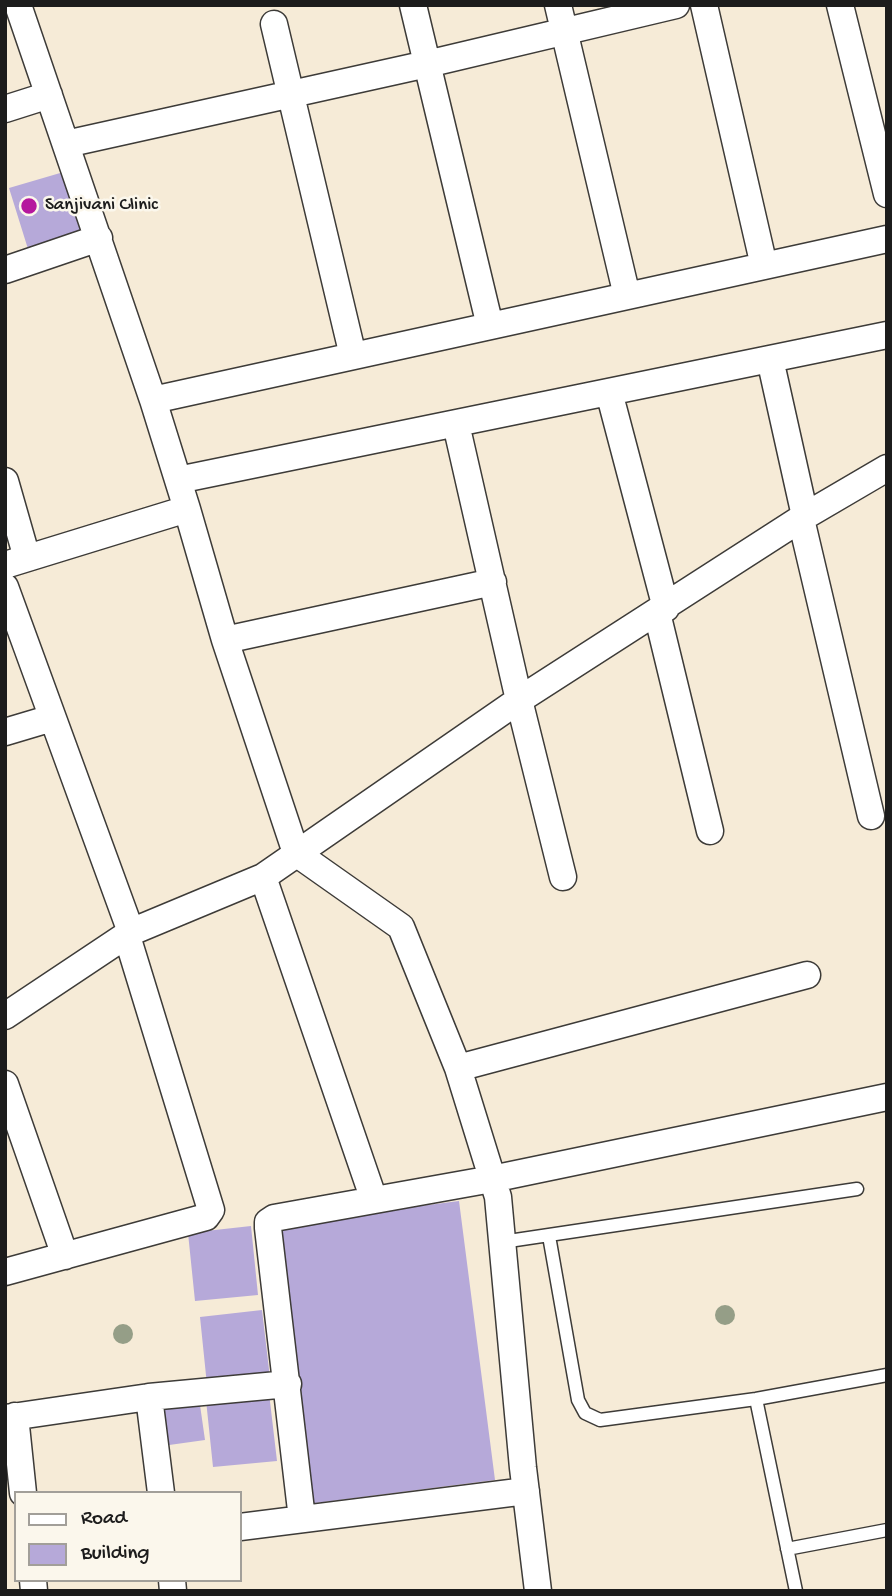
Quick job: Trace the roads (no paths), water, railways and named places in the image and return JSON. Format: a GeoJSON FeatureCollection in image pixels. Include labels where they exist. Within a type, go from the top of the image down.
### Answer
{"type":"FeatureCollection","features":[{"type":"Feature","properties":{"kind":"street"},"geometry":{"type":"LineString","coordinates":[[18,5],[153,400],[225,640],[296,853],[401,927],[458,1068],[498,1197],[538,1591]]}},
{"type":"Feature","properties":{"kind":"street"},"geometry":{"type":"LineString","coordinates":[[414,5],[490,326]]}},
{"type":"Feature","properties":{"kind":"street"},"geometry":{"type":"LineString","coordinates":[[558,5],[627,296]]}},
{"type":"Feature","properties":{"kind":"street"},"geometry":{"type":"LineString","coordinates":[[66,144],[427,64],[676,5]]}},
{"type":"Feature","properties":{"kind":"street"},"geometry":{"type":"LineString","coordinates":[[704,5],[764,266]]}},
{"type":"Feature","properties":{"kind":"street"},"geometry":{"type":"LineString","coordinates":[[840,5],[887,194]]}},
{"type":"Feature","properties":{"kind":"street"},"geometry":{"type":"LineString","coordinates":[[274,24],[353,356]]}},
{"type":"Feature","properties":{"kind":"street"},"geometry":{"type":"LineString","coordinates":[[5,109],[49,95]]}},
{"type":"Feature","properties":{"kind":"street"},"geometry":{"type":"LineString","coordinates":[[5,270],[99,238]]}},
{"type":"Feature","properties":{"kind":"street"},"geometry":{"type":"LineString","coordinates":[[153,400],[887,239]]}},
{"type":"Feature","properties":{"kind":"street"},"geometry":{"type":"LineString","coordinates":[[178,480],[887,335]]}},
{"type":"Feature","properties":{"kind":"street"},"geometry":{"type":"LineString","coordinates":[[770,359],[871,816]]}},
{"type":"Feature","properties":{"kind":"street"},"geometry":{"type":"LineString","coordinates":[[609,392],[662,610],[710,831]]}},
{"type":"Feature","properties":{"kind":"street"},"geometry":{"type":"LineString","coordinates":[[456,424],[519,701],[563,877]]}},
{"type":"Feature","properties":{"kind":"street"},"geometry":{"type":"LineString","coordinates":[[5,1016],[129,934],[263,877],[519,701],[803,518],[887,468]]}},
{"type":"Feature","properties":{"kind":"street"},"geometry":{"type":"LineString","coordinates":[[5,481],[16,561],[187,509]]}},
{"type":"Feature","properties":{"kind":"street"},"geometry":{"type":"LineString","coordinates":[[225,640],[493,582]]}},
{"type":"Feature","properties":{"kind":"street"},"geometry":{"type":"LineString","coordinates":[[5,587],[129,934],[211,1210],[206,1217],[5,1272]]}},
{"type":"Feature","properties":{"kind":"street"},"geometry":{"type":"LineString","coordinates":[[5,732],[52,718]]}},
{"type":"Feature","properties":{"kind":"street"},"geometry":{"type":"LineString","coordinates":[[263,877],[374,1200]]}},
{"type":"Feature","properties":{"kind":"street"},"geometry":{"type":"LineString","coordinates":[[458,1068],[807,975]]}},
{"type":"Feature","properties":{"kind":"street"},"geometry":{"type":"LineString","coordinates":[[5,1084],[65,1256]]}},
{"type":"Feature","properties":{"kind":"street"},"geometry":{"type":"LineString","coordinates":[[302,1519],[268,1222],[274,1218],[492,1179],[887,1097]]}},
{"type":"Feature","properties":{"kind":"street"},"geometry":{"type":"LineString","coordinates":[[23,1491],[10,1417],[149,1397],[288,1384]]}},
{"type":"Feature","properties":{"kind":"street"},"geometry":{"type":"LineString","coordinates":[[149,1397],[161,1491]]}},
{"type":"Feature","properties":{"kind":"street"},"geometry":{"type":"LineString","coordinates":[[242,1527],[526,1491]]}},
{"type":"Feature","properties":{"kind":"lane"},"geometry":{"type":"LineString","coordinates":[[502,1242],[857,1189]]}},
{"type":"Feature","properties":{"kind":"lane"},"geometry":{"type":"LineString","coordinates":[[549,1236],[578,1400],[585,1413],[600,1420],[756,1399],[887,1375]]}},
{"type":"Feature","properties":{"kind":"lane"},"geometry":{"type":"LineString","coordinates":[[756,1399],[796,1591]]}},
{"type":"Feature","properties":{"kind":"lane"},"geometry":{"type":"LineString","coordinates":[[787,1549],[887,1530]]}},
{"type":"Feature","properties":{"kind":"place","name":"Sanjivani Clinic"},"geometry":{"type":"Point","coordinates":[29,206]}}]}
